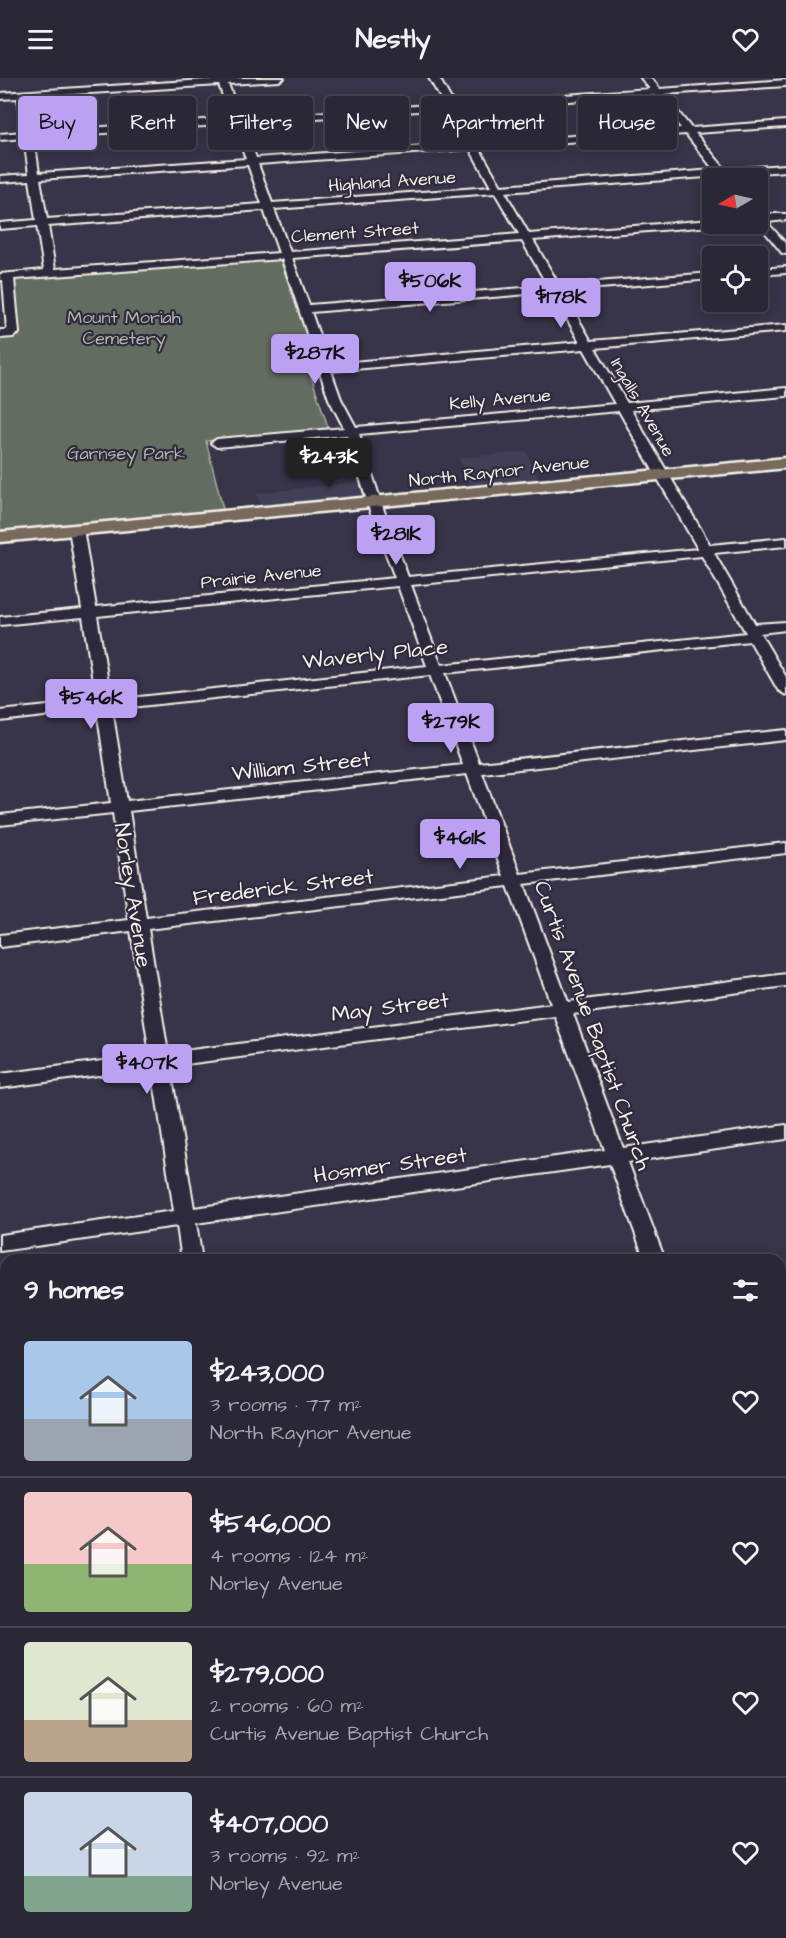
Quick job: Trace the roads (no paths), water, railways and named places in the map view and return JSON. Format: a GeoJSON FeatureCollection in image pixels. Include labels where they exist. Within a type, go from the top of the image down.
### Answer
{"type":"FeatureCollection","features":[{"type":"Feature","properties":{"kind":"main road","name":"North Raynor Avenue"},"geometry":{"type":"LineString","coordinates":[[0,537],[786,463]]}},
{"type":"Feature","properties":{"kind":"street"},"geometry":{"type":"LineString","coordinates":[[0,96],[159,82],[223,82],[279,78]]}},
{"type":"Feature","properties":{"kind":"street","name":"Ingalls Avenue"},"geometry":{"type":"LineString","coordinates":[[434,78],[444,96]]}},
{"type":"Feature","properties":{"kind":"street"},"geometry":{"type":"LineString","coordinates":[[646,78],[718,168]]}},
{"type":"Feature","properties":{"kind":"street","name":"Curtis Avenue Baptist Church"},"geometry":{"type":"LineString","coordinates":[[223,82],[228,96]]}},
{"type":"Feature","properties":{"kind":"street"},"geometry":{"type":"LineString","coordinates":[[10,83],[18,99]]}},
{"type":"Feature","properties":{"kind":"street"},"geometry":{"type":"LineString","coordinates":[[566,98],[786,83]]}},
{"type":"Feature","properties":{"kind":"street"},"geometry":{"type":"LineString","coordinates":[[313,116],[421,108]]}},
{"type":"Feature","properties":{"kind":"street"},"geometry":{"type":"LineString","coordinates":[[97,130],[208,123]]}},
{"type":"Feature","properties":{"kind":"street"},"geometry":{"type":"LineString","coordinates":[[566,140],[786,124]]}},
{"type":"Feature","properties":{"kind":"street"},"geometry":{"type":"LineString","coordinates":[[0,137],[18,136]]}},
{"type":"Feature","properties":{"kind":"street"},"geometry":{"type":"LineString","coordinates":[[30,150],[50,273]]}},
{"type":"Feature","properties":{"kind":"street","name":"Curtis Avenue Baptist Church"},"geometry":{"type":"LineString","coordinates":[[248,150],[339,408],[352,431],[377,511],[653,1254]]}},
{"type":"Feature","properties":{"kind":"street"},"geometry":{"type":"LineString","coordinates":[[0,180],[421,150]]}},
{"type":"Feature","properties":{"kind":"street","name":"Ingalls Avenue"},"geometry":{"type":"LineString","coordinates":[[475,150],[786,690]]}},
{"type":"Feature","properties":{"kind":"street","name":"Highland Avenue"},"geometry":{"type":"LineString","coordinates":[[768,170],[786,168]]}},
{"type":"Feature","properties":{"kind":"street","name":"Highland Avenue"},"geometry":{"type":"LineString","coordinates":[[0,226],[498,189],[702,177]]}},
{"type":"Feature","properties":{"kind":"street"},"geometry":{"type":"LineString","coordinates":[[768,218],[786,217]]}},
{"type":"Feature","properties":{"kind":"street","name":"Clement Street"},"geometry":{"type":"LineString","coordinates":[[4,276],[702,224]]}},
{"type":"Feature","properties":{"kind":"street"},"geometry":{"type":"LineString","coordinates":[[768,230],[786,251]]}},
{"type":"Feature","properties":{"kind":"street"},"geometry":{"type":"LineString","coordinates":[[768,271],[786,270]]}},
{"type":"Feature","properties":{"kind":"street"},"geometry":{"type":"LineString","coordinates":[[0,334],[13,333],[4,276]]}},
{"type":"Feature","properties":{"kind":"street"},"geometry":{"type":"LineString","coordinates":[[303,309],[702,277]]}},
{"type":"Feature","properties":{"kind":"street"},"geometry":{"type":"LineString","coordinates":[[325,368],[786,328]]}},
{"type":"Feature","properties":{"kind":"street","name":"Kelly Avenue"},"geometry":{"type":"LineString","coordinates":[[217,443],[786,392]]}},
{"type":"Feature","properties":{"kind":"street","name":"Norley Avenue"},"geometry":{"type":"LineString","coordinates":[[76,530],[191,1254]]}},
{"type":"Feature","properties":{"kind":"street","name":"Prairie Avenue"},"geometry":{"type":"LineString","coordinates":[[0,621],[786,542]]}},
{"type":"Feature","properties":{"kind":"street","name":"Waverly Place"},"geometry":{"type":"LineString","coordinates":[[0,716],[753,633],[786,626]]}},
{"type":"Feature","properties":{"kind":"street","name":"William Street"},"geometry":{"type":"LineString","coordinates":[[0,820],[786,735]]}},
{"type":"Feature","properties":{"kind":"street","name":"Frederick Street"},"geometry":{"type":"LineString","coordinates":[[0,941],[786,848]]}},
{"type":"Feature","properties":{"kind":"street","name":"May Street"},"geometry":{"type":"LineString","coordinates":[[0,1082],[786,980]]}},
{"type":"Feature","properties":{"kind":"street","name":"Hosmer Street"},"geometry":{"type":"LineString","coordinates":[[0,1243],[786,1132]]}},
{"type":"Feature","properties":{"kind":"park label","name":"Mount Moriah Cemetery"},"geometry":{"type":"Point","coordinates":[124,327]}},
{"type":"Feature","properties":{"kind":"park label","name":"Garnsey Park"},"geometry":{"type":"Point","coordinates":[126,453]}}]}
